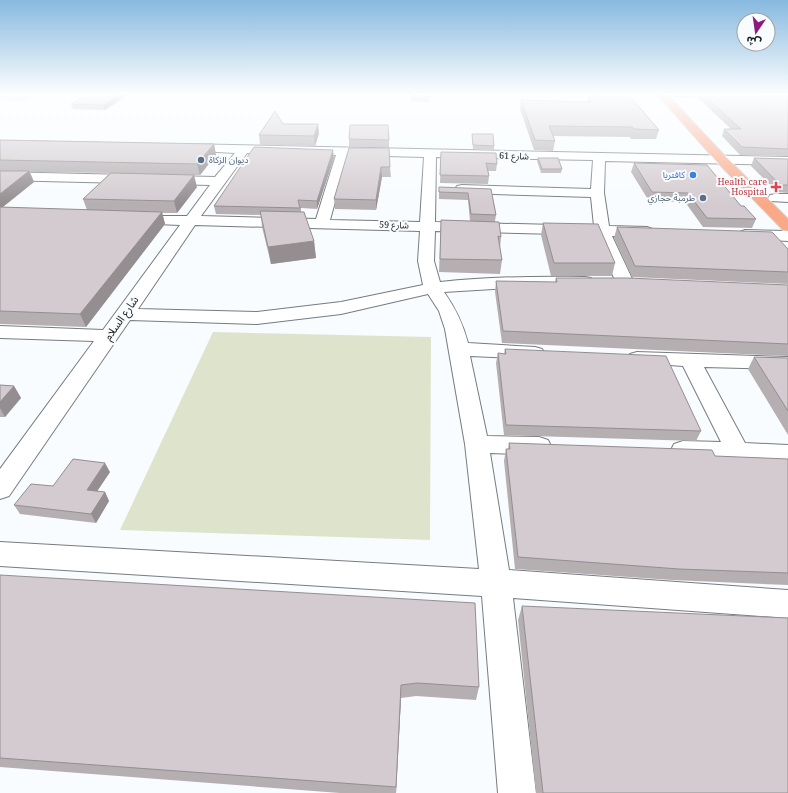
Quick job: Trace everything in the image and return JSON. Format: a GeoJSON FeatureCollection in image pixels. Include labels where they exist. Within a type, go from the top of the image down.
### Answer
{"type":"FeatureCollection","features":[{"type":"Feature","properties":{"kind":"main road"},"geometry":{"type":"LineString","coordinates":[[698,130],[722,160],[788,227]]}},
{"type":"Feature","properties":{"kind":"main road"},"geometry":{"type":"LineString","coordinates":[[706,130],[737,160],[781,198],[788,212]]}},
{"type":"Feature","properties":{"kind":"street","name":"شارع 61"},"geometry":{"type":"LineString","coordinates":[[174,148],[788,161]]}},
{"type":"Feature","properties":{"kind":"street","name":"شارع السلام"},"geometry":{"type":"LineString","coordinates":[[0,489],[191,220],[244,149]]}},
{"type":"Feature","properties":{"kind":"street"},"geometry":{"type":"LineString","coordinates":[[322,223],[344,152]]}},
{"type":"Feature","properties":{"kind":"street"},"geometry":{"type":"LineString","coordinates":[[430,154],[426,226],[426,261],[433,288],[448,311],[455,329],[477,444],[496,584],[517,793]]}},
{"type":"Feature","properties":{"kind":"street"},"geometry":{"type":"LineString","coordinates":[[124,314],[257,318],[341,308],[433,288],[504,282],[619,283],[602,230],[597,193],[599,158]]}},
{"type":"Feature","properties":{"kind":"street"},"geometry":{"type":"LineString","coordinates":[[0,176],[219,181]]}},
{"type":"Feature","properties":{"kind":"street"},"geometry":{"type":"LineString","coordinates":[[429,188],[597,193]]}},
{"type":"Feature","properties":{"kind":"street","name":"شارع 59"},"geometry":{"type":"LineString","coordinates":[[119,218],[665,232]]}},
{"type":"Feature","properties":{"kind":"street"},"geometry":{"type":"LineString","coordinates":[[734,234],[788,236]]}},
{"type":"Feature","properties":{"kind":"street"},"geometry":{"type":"LineString","coordinates":[[0,332],[108,336]]}},
{"type":"Feature","properties":{"kind":"street"},"geometry":{"type":"LineString","coordinates":[[458,349],[551,353]]}},
{"type":"Feature","properties":{"kind":"street"},"geometry":{"type":"LineString","coordinates":[[621,357],[788,363]]}},
{"type":"Feature","properties":{"kind":"street"},"geometry":{"type":"LineString","coordinates":[[690,360],[737,451]]}},
{"type":"Feature","properties":{"kind":"street"},"geometry":{"type":"LineString","coordinates":[[477,444],[564,447]]}},
{"type":"Feature","properties":{"kind":"street"},"geometry":{"type":"LineString","coordinates":[[658,449],[788,454]]}},
{"type":"Feature","properties":{"kind":"street"},"geometry":{"type":"LineString","coordinates":[[0,554],[496,584],[788,604]]}},
{"type":"Feature","properties":{"kind":"green space"},"geometry":{"type":"Polygon","coordinates":[[[213,332],[431,337],[430,540],[120,530],[213,332]]]}},
{"type":"Feature","properties":{"kind":"building"},"geometry":{"type":"Polygon","coordinates":[[[262,130],[316,130],[314,136],[259,135],[262,130]]]}},
{"type":"Feature","properties":{"kind":"building"},"geometry":{"type":"Polygon","coordinates":[[[350,130],[388,130],[389,140],[349,139],[350,130]]]}},
{"type":"Feature","properties":{"kind":"building"},"geometry":{"type":"Polygon","coordinates":[[[532,130],[551,130],[555,141],[535,140],[532,130]]]}},
{"type":"Feature","properties":{"kind":"building"},"geometry":{"type":"Polygon","coordinates":[[[725,130],[788,130],[788,149],[742,147],[725,130]]]}},
{"type":"Feature","properties":{"kind":"building"},"geometry":{"type":"Polygon","coordinates":[[[472,134],[493,134],[494,146],[473,145],[472,134]]]}},
{"type":"Feature","properties":{"kind":"building"},"geometry":{"type":"Polygon","coordinates":[[[0,140],[214,144],[197,164],[0,160],[0,140]]]}},
{"type":"Feature","properties":{"kind":"building"},"geometry":{"type":"Polygon","coordinates":[[[254,147],[333,150],[317,201],[298,200],[300,208],[214,206],[254,147]]]}},
{"type":"Feature","properties":{"kind":"building"},"geometry":{"type":"Polygon","coordinates":[[[349,148],[389,148],[390,167],[381,167],[376,200],[334,199],[349,148]]]}},
{"type":"Feature","properties":{"kind":"building"},"geometry":{"type":"Polygon","coordinates":[[[441,152],[496,153],[497,164],[486,163],[489,176],[440,175],[441,152]]]}},
{"type":"Feature","properties":{"kind":"building"},"geometry":{"type":"Polygon","coordinates":[[[538,158],[558,158],[562,169],[542,169],[538,158]]]}},
{"type":"Feature","properties":{"kind":"building"},"geometry":{"type":"Polygon","coordinates":[[[754,158],[788,159],[788,185],[780,185],[754,158]]]}},
{"type":"Feature","properties":{"kind":"building"},"geometry":{"type":"Polygon","coordinates":[[[634,163],[707,165],[741,206],[744,206],[756,219],[707,218],[688,193],[652,192],[634,163]]]}},
{"type":"Feature","properties":{"kind":"building"},"geometry":{"type":"Polygon","coordinates":[[[0,171],[29,171],[0,194],[0,171]]]}},
{"type":"Feature","properties":{"kind":"building"},"geometry":{"type":"Polygon","coordinates":[[[111,173],[194,175],[174,201],[83,199],[111,173]]]}},
{"type":"Feature","properties":{"kind":"building"},"geometry":{"type":"Polygon","coordinates":[[[439,187],[491,189],[496,215],[471,214],[468,193],[439,192],[439,187]]]}},
{"type":"Feature","properties":{"kind":"building"},"geometry":{"type":"Polygon","coordinates":[[[0,207],[162,212],[80,314],[0,311],[0,207]]]}},
{"type":"Feature","properties":{"kind":"building"},"geometry":{"type":"Polygon","coordinates":[[[260,211],[304,212],[314,241],[268,247],[260,211]]]}},
{"type":"Feature","properties":{"kind":"building"},"geometry":{"type":"Polygon","coordinates":[[[441,220],[499,222],[501,237],[498,236],[502,260],[440,259],[441,220]]]}},
{"type":"Feature","properties":{"kind":"building"},"geometry":{"type":"Polygon","coordinates":[[[543,223],[598,224],[615,263],[554,263],[543,223]]]}},
{"type":"Feature","properties":{"kind":"building"},"geometry":{"type":"Polygon","coordinates":[[[617,227],[772,232],[788,249],[788,272],[635,266],[617,227]]]}},
{"type":"Feature","properties":{"kind":"building"},"geometry":{"type":"Polygon","coordinates":[[[556,278],[628,278],[788,285],[788,344],[503,331],[496,281],[557,282],[556,278]]]}},
{"type":"Feature","properties":{"kind":"building"},"geometry":{"type":"Polygon","coordinates":[[[505,349],[666,356],[701,431],[506,425],[498,353],[506,354],[505,349]]]}},
{"type":"Feature","properties":{"kind":"building"},"geometry":{"type":"Polygon","coordinates":[[[754,357],[788,358],[788,411],[754,357]]]}},
{"type":"Feature","properties":{"kind":"building"},"geometry":{"type":"Polygon","coordinates":[[[0,385],[14,386],[0,402],[0,385]]]}},
{"type":"Feature","properties":{"kind":"building"},"geometry":{"type":"Polygon","coordinates":[[[509,443],[712,450],[715,456],[788,459],[788,573],[679,569],[518,557],[506,449],[510,449],[509,443]]]}},
{"type":"Feature","properties":{"kind":"building"},"geometry":{"type":"Polygon","coordinates":[[[73,459],[105,463],[87,490],[105,492],[91,514],[14,505],[31,484],[53,486],[73,459]]]}},
{"type":"Feature","properties":{"kind":"building"},"geometry":{"type":"Polygon","coordinates":[[[0,575],[475,603],[479,687],[417,683],[401,685],[396,787],[0,758],[0,575]]]}},
{"type":"Feature","properties":{"kind":"building"},"geometry":{"type":"Polygon","coordinates":[[[522,606],[788,618],[788,793],[543,793],[522,606]]]}},
{"type":"Feature","properties":{"kind":"place","name":"ديوان الزكاة"},"geometry":{"type":"Point","coordinates":[201,160]}},
{"type":"Feature","properties":{"kind":"place","name":"كافتريا"},"geometry":{"type":"Point","coordinates":[693,175]}},
{"type":"Feature","properties":{"kind":"place","name":"Health care Hospital"},"geometry":{"type":"Point","coordinates":[776,187]}},
{"type":"Feature","properties":{"kind":"place","name":"طرمبة حجازي"},"geometry":{"type":"Point","coordinates":[703,198]}}]}
